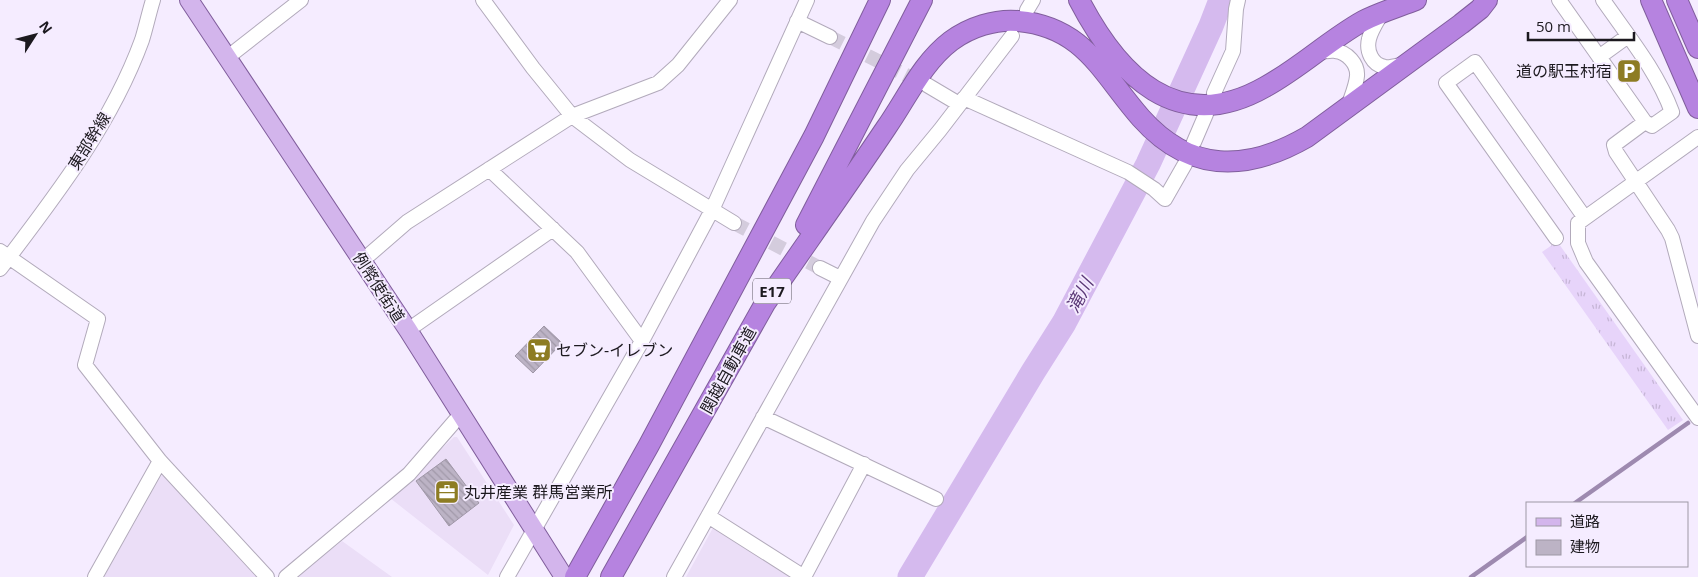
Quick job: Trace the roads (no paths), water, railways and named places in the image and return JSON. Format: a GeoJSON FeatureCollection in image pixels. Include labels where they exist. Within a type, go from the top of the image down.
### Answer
{"type":"FeatureCollection","features":[{"type":"Feature","properties":{"kind":"highway","name":"関越自動車道"},"geometry":{"type":"LineString","coordinates":[[572,576],[648,445],[800,162],[880,0]]}},
{"type":"Feature","properties":{"kind":"highway","name":"関越自動車道"},"geometry":{"type":"LineString","coordinates":[[611,577],[766,302],[922,0]]}},
{"type":"Feature","properties":{"kind":"highway"},"geometry":{"type":"LineString","coordinates":[[1079,0],[1091,22],[1130,73],[1152,90],[1186,103],[1209,104],[1249,96],[1318,52],[1351,28],[1383,11],[1416,0]]}},
{"type":"Feature","properties":{"kind":"highway"},"geometry":{"type":"LineString","coordinates":[[766,302],[888,126],[924,69],[935,55],[952,40],[969,30],[1007,20],[1033,23],[1056,30],[1076,42],[1093,57],[1139,116],[1165,140],[1188,153],[1222,162],[1244,161],[1267,156],[1307,137],[1461,24],[1487,0]]}},
{"type":"Feature","properties":{"kind":"highway"},"geometry":{"type":"LineString","coordinates":[[1652,0],[1698,108]]}},
{"type":"Feature","properties":{"kind":"highway"},"geometry":{"type":"LineString","coordinates":[[1677,0],[1698,48]]}},
{"type":"Feature","properties":{"kind":"main road","name":"例幣使街道"},"geometry":{"type":"LineString","coordinates":[[189,0],[408,330],[533,530],[572,576]]}},
{"type":"Feature","properties":{"kind":"street","name":"東部幹線"},"geometry":{"type":"LineString","coordinates":[[3,259],[52,199],[84,153],[106,116],[136,53],[154,0]]}},
{"type":"Feature","properties":{"kind":"street"},"geometry":{"type":"LineString","coordinates":[[228,57],[300,0]]}},
{"type":"Feature","properties":{"kind":"street"},"geometry":{"type":"LineString","coordinates":[[483,0],[533,68],[572,116],[630,160],[734,223]]}},
{"type":"Feature","properties":{"kind":"street"},"geometry":{"type":"LineString","coordinates":[[362,262],[408,222],[572,116],[658,83],[678,65],[730,0]]}},
{"type":"Feature","properties":{"kind":"street"},"geometry":{"type":"LineString","coordinates":[[507,577],[642,341],[712,210],[807,0]]}},
{"type":"Feature","properties":{"kind":"street"},"geometry":{"type":"LineString","coordinates":[[927,85],[1128,172],[1154,189],[1165,199],[1188,153],[1233,51],[1238,0]]}},
{"type":"Feature","properties":{"kind":"street"},"geometry":{"type":"LineString","coordinates":[[1559,0],[1645,122],[1652,126],[1672,112],[1666,96],[1603,0]]}},
{"type":"Feature","properties":{"kind":"street"},"geometry":{"type":"LineString","coordinates":[[1383,11],[1369,38],[1370,55],[1376,62],[1385,67],[1403,65],[1412,60]]}},
{"type":"Feature","properties":{"kind":"street"},"geometry":{"type":"LineString","coordinates":[[797,22],[830,37]]}},
{"type":"Feature","properties":{"kind":"street"},"geometry":{"type":"LineString","coordinates":[[674,577],[873,221],[907,170],[1012,36]]}},
{"type":"Feature","properties":{"kind":"street"},"geometry":{"type":"LineString","coordinates":[[1599,57],[1628,36]]}},
{"type":"Feature","properties":{"kind":"street"},"geometry":{"type":"LineString","coordinates":[[1318,52],[1334,50],[1342,52],[1355,65],[1357,74],[1348,108]]}},
{"type":"Feature","properties":{"kind":"street"},"geometry":{"type":"LineString","coordinates":[[1556,238],[1446,82],[1475,62],[1582,220],[1578,243],[1586,262],[1696,411]]}},
{"type":"Feature","properties":{"kind":"street"},"geometry":{"type":"LineString","coordinates":[[1645,122],[1614,145],[1616,152],[1672,238],[1698,336]]}},
{"type":"Feature","properties":{"kind":"street"},"geometry":{"type":"LineString","coordinates":[[1582,220],[1698,137]]}},
{"type":"Feature","properties":{"kind":"street"},"geometry":{"type":"LineString","coordinates":[[490,168],[577,252],[642,341]]}},
{"type":"Feature","properties":{"kind":"street"},"geometry":{"type":"LineString","coordinates":[[408,330],[553,228]]}},
{"type":"Feature","properties":{"kind":"street"},"geometry":{"type":"LineString","coordinates":[[3,259],[98,319],[85,366],[160,461],[267,577]]}},
{"type":"Feature","properties":{"kind":"street"},"geometry":{"type":"LineString","coordinates":[[820,268],[840,278]]}},
{"type":"Feature","properties":{"kind":"street"},"geometry":{"type":"LineString","coordinates":[[286,577],[409,474],[461,414]]}},
{"type":"Feature","properties":{"kind":"street"},"geometry":{"type":"LineString","coordinates":[[763,417],[936,499]]}},
{"type":"Feature","properties":{"kind":"street"},"geometry":{"type":"LineString","coordinates":[[95,577],[160,461]]}},
{"type":"Feature","properties":{"kind":"street"},"geometry":{"type":"LineString","coordinates":[[708,516],[804,577],[864,464]]}},
{"type":"Feature","properties":{"kind":"waterway","name":"滝川"},"geometry":{"type":"LineString","coordinates":[[910,577],[1064,323],[1148,164],[1221,0]]}},
{"type":"Feature","properties":{"kind":"waterway"},"geometry":{"type":"LineString","coordinates":[[1576,502],[1688,423]]}},
{"type":"Feature","properties":{"kind":"waterway"},"geometry":{"type":"LineString","coordinates":[[1471,577],[1526,538]]}},
{"type":"Feature","properties":{"kind":"tunnel"},"geometry":{"type":"LineString","coordinates":[[830,37],[924,84]]}},
{"type":"Feature","properties":{"kind":"tunnel"},"geometry":{"type":"LineString","coordinates":[[734,223],[820,268]]}},
{"type":"Feature","properties":{"kind":"place","name":"道の駅玉村宿"},"geometry":{"type":"Point","coordinates":[1629,71]}},
{"type":"Feature","properties":{"kind":"place","name":"セブン-イレブン"},"geometry":{"type":"Point","coordinates":[539,350]}},
{"type":"Feature","properties":{"kind":"place","name":"丸井産業 群馬営業所"},"geometry":{"type":"Point","coordinates":[447,492]}}]}
